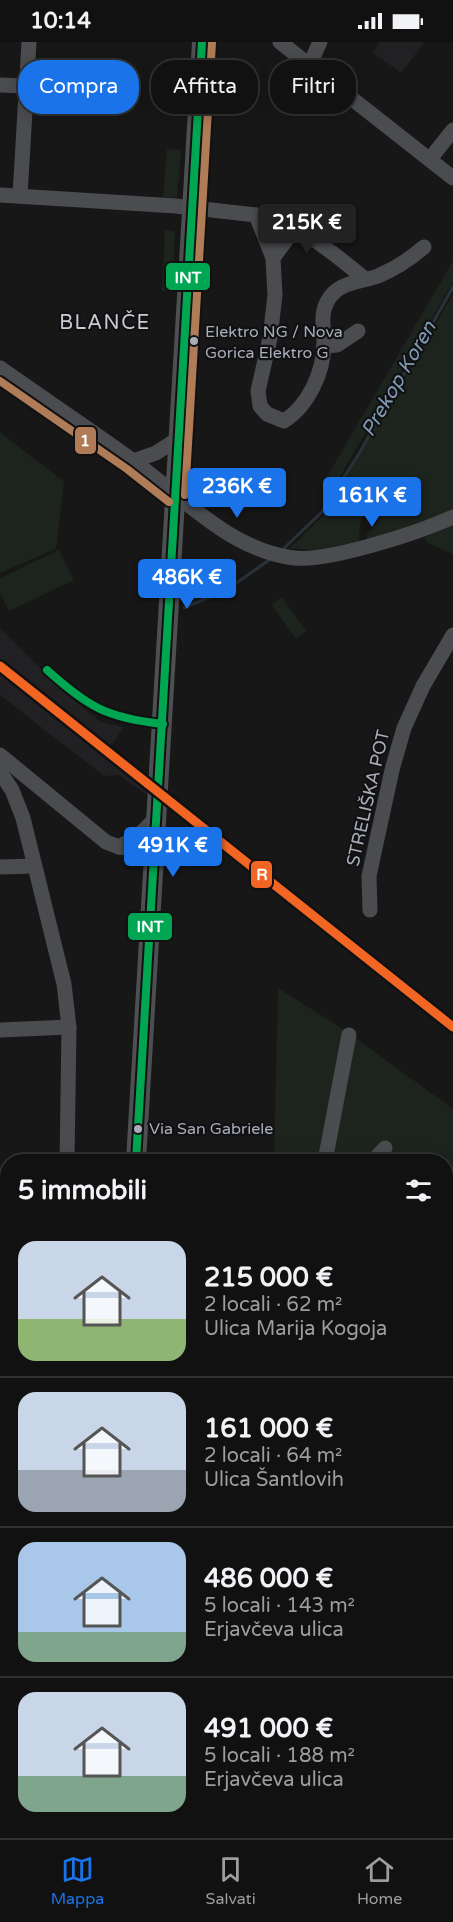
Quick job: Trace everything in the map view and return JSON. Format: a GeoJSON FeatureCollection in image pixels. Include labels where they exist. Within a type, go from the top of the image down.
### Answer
{"type":"FeatureCollection","features":[{"type":"Feature","properties":{"kind":"main road"},"geometry":{"type":"LineString","coordinates":[[136,1154],[202,42]]}},
{"type":"Feature","properties":{"kind":"street"},"geometry":{"type":"LineString","coordinates":[[28,60],[29,42]]}},
{"type":"Feature","properties":{"kind":"street"},"geometry":{"type":"LineString","coordinates":[[280,42],[305,60]]}},
{"type":"Feature","properties":{"kind":"street"},"geometry":{"type":"LineString","coordinates":[[312,60],[320,42]]}},
{"type":"Feature","properties":{"kind":"street"},"geometry":{"type":"LineString","coordinates":[[0,85],[18,86]]}},
{"type":"Feature","properties":{"kind":"street"},"geometry":{"type":"LineString","coordinates":[[356,100],[453,178]]}},
{"type":"Feature","properties":{"kind":"street"},"geometry":{"type":"LineString","coordinates":[[20,196],[24,114]]}},
{"type":"Feature","properties":{"kind":"street"},"geometry":{"type":"LineString","coordinates":[[430,159],[453,130]]}},
{"type":"Feature","properties":{"kind":"street"},"geometry":{"type":"LineString","coordinates":[[0,195],[238,211],[256,215],[295,228],[329,249],[365,279]]}},
{"type":"Feature","properties":{"kind":"street"},"geometry":{"type":"LineString","coordinates":[[256,215],[273,258],[275,295],[270,338],[258,391],[260,406],[267,414],[284,421],[295,415],[311,391],[321,369],[324,346],[323,315],[326,303],[334,291],[351,282],[389,270],[424,246]]}},
{"type":"Feature","properties":{"kind":"street"},"geometry":{"type":"LineString","coordinates":[[273,258],[295,228]]}},
{"type":"Feature","properties":{"kind":"street"},"geometry":{"type":"LineString","coordinates":[[324,346],[337,345],[358,331]]}},
{"type":"Feature","properties":{"kind":"street"},"geometry":{"type":"LineString","coordinates":[[0,368],[133,461],[220,528],[272,553],[297,558],[364,547],[453,517]]}},
{"type":"Feature","properties":{"kind":"street"},"geometry":{"type":"LineString","coordinates":[[133,461],[156,453],[178,438]]}},
{"type":"Feature","properties":{"kind":"street","name":"STRELIŠKA POT"},"geometry":{"type":"LineString","coordinates":[[370,910],[369,876],[389,781],[404,728],[423,686],[453,635]]}},
{"type":"Feature","properties":{"kind":"street"},"geometry":{"type":"LineString","coordinates":[[0,755],[106,842],[119,847],[156,851]]}},
{"type":"Feature","properties":{"kind":"street"},"geometry":{"type":"LineString","coordinates":[[0,772],[12,790],[24,818],[64,984],[69,1028],[67,1154]]}},
{"type":"Feature","properties":{"kind":"street"},"geometry":{"type":"LineString","coordinates":[[119,847],[138,836],[157,817]]}},
{"type":"Feature","properties":{"kind":"street"},"geometry":{"type":"LineString","coordinates":[[0,867],[34,866]]}},
{"type":"Feature","properties":{"kind":"street"},"geometry":{"type":"LineString","coordinates":[[0,1030],[69,1028]]}},
{"type":"Feature","properties":{"kind":"street"},"geometry":{"type":"LineString","coordinates":[[326,1154],[349,1035]]}},
{"type":"Feature","properties":{"kind":"street"},"geometry":{"type":"LineString","coordinates":[[380,1154],[386,1148]]}},
{"type":"Feature","properties":{"kind":"shaded area"},"geometry":{"type":"Polygon","coordinates":[[[380,42],[424,43],[401,73],[373,52],[380,42]]]}},
{"type":"Feature","properties":{"kind":"shaded area"},"geometry":{"type":"Polygon","coordinates":[[[167,149],[181,150],[177,198],[163,197],[167,149]]]}},
{"type":"Feature","properties":{"kind":"shaded area"},"geometry":{"type":"Polygon","coordinates":[[[165,230],[175,231],[172,291],[162,291],[165,230]]]}},
{"type":"Feature","properties":{"kind":"shaded area"},"geometry":{"type":"Polygon","coordinates":[[[453,261],[453,282],[335,485],[325,480],[453,261]]]}},
{"type":"Feature","properties":{"kind":"shaded area"},"geometry":{"type":"Polygon","coordinates":[[[453,294],[453,510],[368,540],[366,535],[377,524],[380,516],[377,493],[368,503],[362,516],[359,543],[318,551],[290,548],[325,514],[453,294]]]}},
{"type":"Feature","properties":{"kind":"shaded area"},"geometry":{"type":"Polygon","coordinates":[[[0,432],[64,482],[56,549],[0,573],[0,432]]]}},
{"type":"Feature","properties":{"kind":"shaded area"},"geometry":{"type":"Polygon","coordinates":[[[453,525],[453,554],[426,542],[424,537],[453,525]]]}},
{"type":"Feature","properties":{"kind":"shaded area"},"geometry":{"type":"Polygon","coordinates":[[[59,550],[74,580],[9,611],[0,593],[0,578],[59,550]]]}},
{"type":"Feature","properties":{"kind":"shaded area"},"geometry":{"type":"Polygon","coordinates":[[[282,597],[306,631],[296,639],[272,605],[282,597]]]}},
{"type":"Feature","properties":{"kind":"shaded area"},"geometry":{"type":"Polygon","coordinates":[[[0,628],[66,694],[101,722],[124,727],[111,746],[147,775],[148,796],[119,775],[104,776],[0,695],[0,628]]]}},
{"type":"Feature","properties":{"kind":"shaded area"},"geometry":{"type":"Polygon","coordinates":[[[278,988],[346,1031],[453,1109],[453,1154],[274,1154],[278,988]]]}},
{"type":"Feature","properties":{"kind":"waterway","name":"Prekop Koren"},"geometry":{"type":"LineString","coordinates":[[282,550],[322,512],[360,452],[453,287]]}},
{"type":"Feature","properties":{"kind":"waterway","name":"Prekop Koren"},"geometry":{"type":"LineString","coordinates":[[184,608],[228,589],[272,558]]}},
{"type":"Feature","properties":{"kind":"railway"},"geometry":{"type":"LineString","coordinates":[[0,664],[11,675]]}},
{"type":"Feature","properties":{"kind":"transit line","name":"INT"},"geometry":{"type":"LineString","coordinates":[[136,1154],[202,42]]}},
{"type":"Feature","properties":{"kind":"transit line","name":"1"},"geometry":{"type":"LineString","coordinates":[[185,495],[212,43]]}},
{"type":"Feature","properties":{"kind":"transit line","name":"1"},"geometry":{"type":"LineString","coordinates":[[0,381],[127,469],[169,502]]}},
{"type":"Feature","properties":{"kind":"transit line","name":"R"},"geometry":{"type":"LineString","coordinates":[[0,666],[453,1027]]}},
{"type":"Feature","properties":{"kind":"transit line","name":"INT"},"geometry":{"type":"LineString","coordinates":[[47,670],[99,709],[127,718],[163,724]]}},
{"type":"Feature","properties":{"kind":"place","name":"Elektro NG / Nova Gorica Elektro G"},"geometry":{"type":"Point","coordinates":[194,341]}},
{"type":"Feature","properties":{"kind":"place","name":"Via San Gabriele"},"geometry":{"type":"Point","coordinates":[138,1129]}},
{"type":"Feature","properties":{"kind":"district","name":"BLANČE"},"geometry":{"type":"Point","coordinates":[105,323]}}]}
